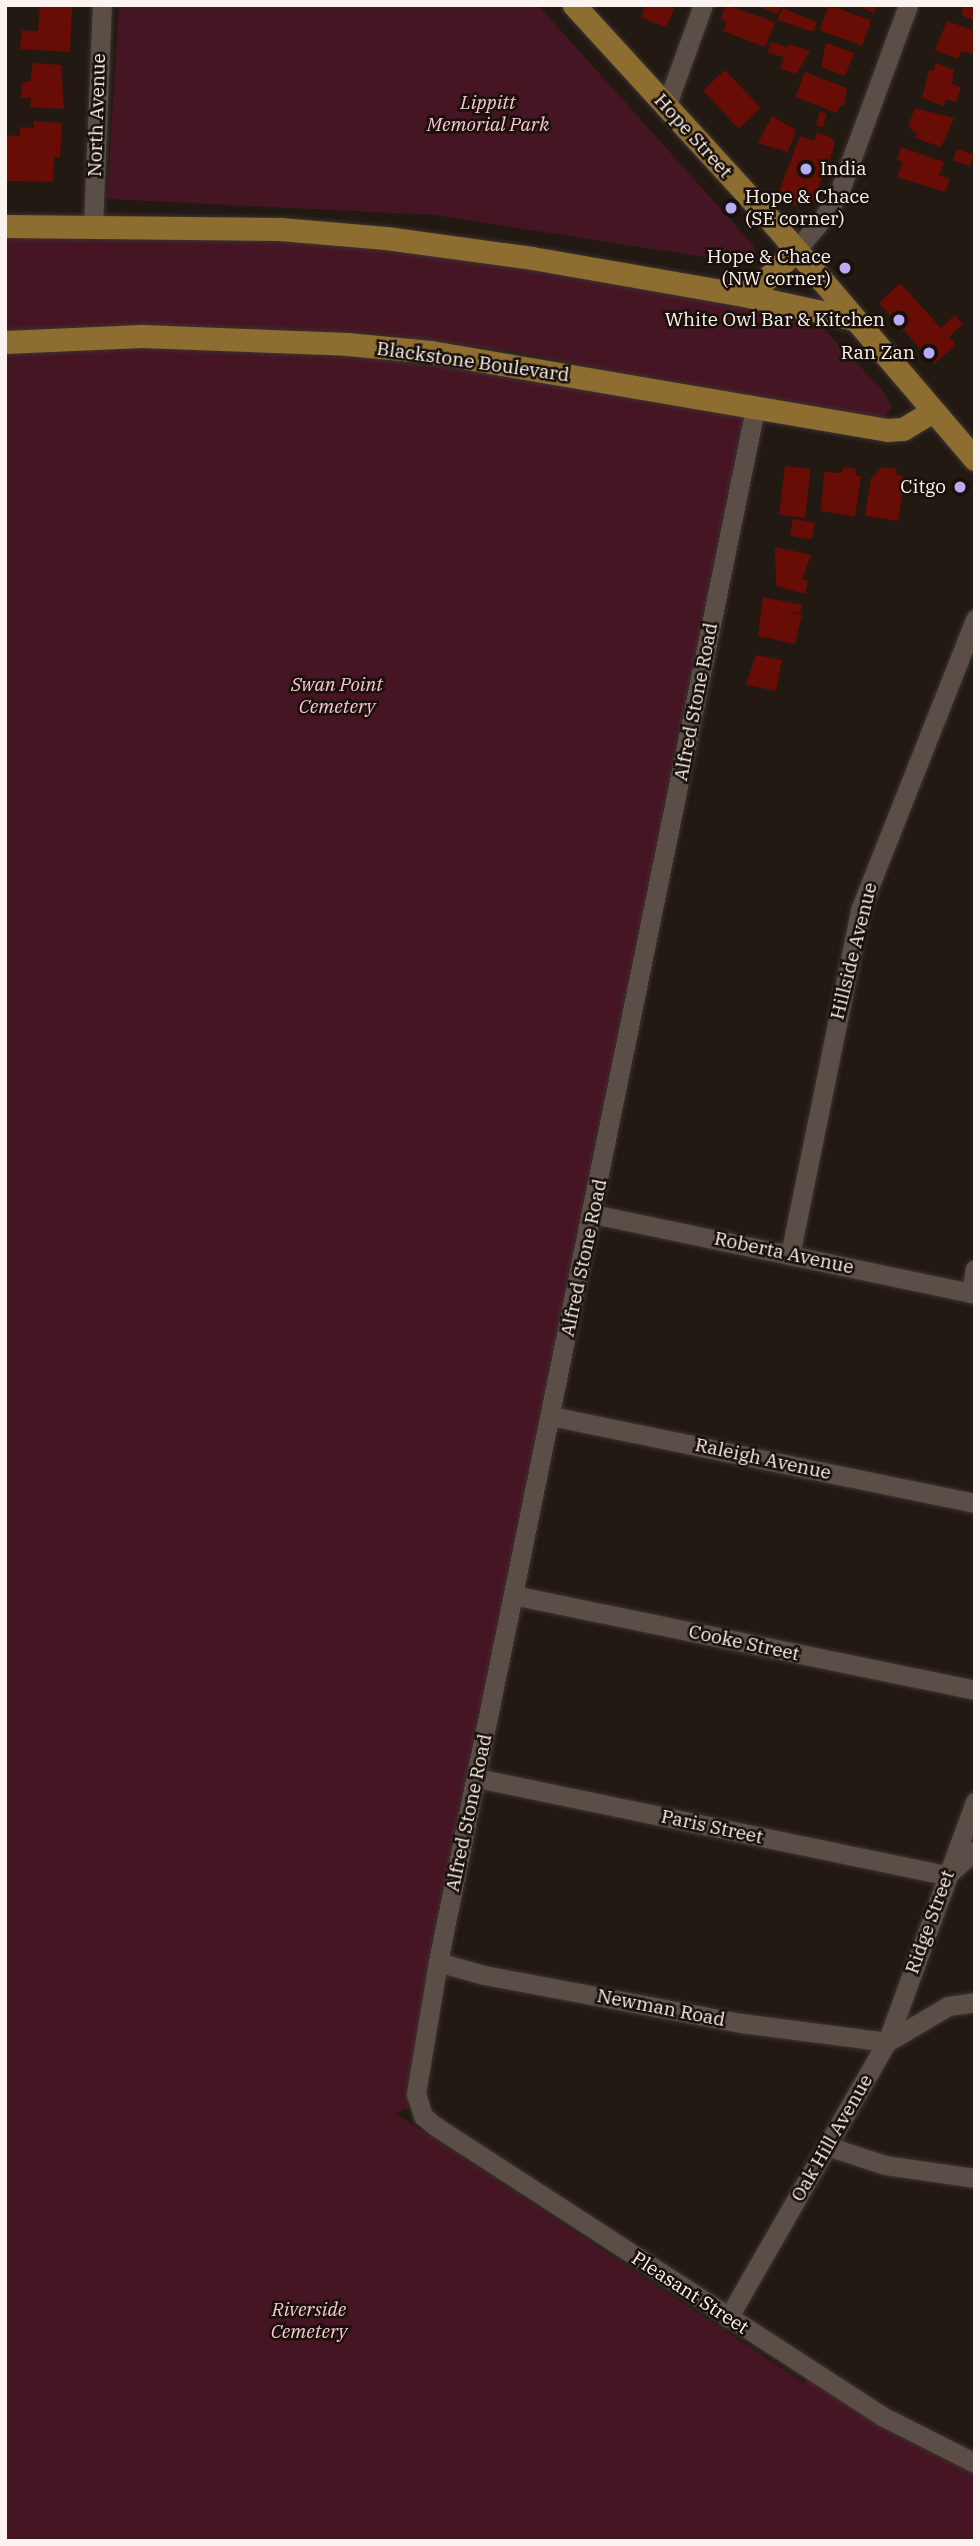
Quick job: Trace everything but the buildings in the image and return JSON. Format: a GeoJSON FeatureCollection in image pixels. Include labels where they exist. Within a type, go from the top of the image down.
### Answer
{"type":"FeatureCollection","features":[{"type":"Feature","properties":{"kind":"main road","name":"Hope Street"},"geometry":{"type":"LineString","coordinates":[[574,5],[796,250],[975,459]]}},
{"type":"Feature","properties":{"kind":"main road"},"geometry":{"type":"LineString","coordinates":[[5,226],[280,229],[386,238],[739,293],[853,319]]}},
{"type":"Feature","properties":{"kind":"main road"},"geometry":{"type":"LineString","coordinates":[[739,293],[761,284],[796,250]]}},
{"type":"Feature","properties":{"kind":"main road","name":"Blackstone Boulevard"},"geometry":{"type":"LineString","coordinates":[[5,342],[155,336],[347,344],[444,355],[887,430],[908,426],[933,411]]}},
{"type":"Feature","properties":{"kind":"street","name":"North Avenue"},"geometry":{"type":"LineString","coordinates":[[93,226],[102,5]]}},
{"type":"Feature","properties":{"kind":"street"},"geometry":{"type":"LineString","coordinates":[[666,107],[703,5]]}},
{"type":"Feature","properties":{"kind":"street"},"geometry":{"type":"LineString","coordinates":[[796,250],[824,218],[840,190],[908,5]]}},
{"type":"Feature","properties":{"kind":"street","name":"Alfred Stone Road"},"geometry":{"type":"LineString","coordinates":[[418,2106],[416,2082],[438,1962],[593,1214],[755,409]]}},
{"type":"Feature","properties":{"kind":"street","name":"Hillside Avenue"},"geometry":{"type":"LineString","coordinates":[[790,1255],[860,910],[975,619]]}},
{"type":"Feature","properties":{"kind":"street","name":"Roberta Avenue"},"geometry":{"type":"LineString","coordinates":[[593,1214],[973,1293]]}},
{"type":"Feature","properties":{"kind":"street"},"geometry":{"type":"LineString","coordinates":[[973,1293],[975,1269]]}},
{"type":"Feature","properties":{"kind":"street","name":"Raleigh Avenue"},"geometry":{"type":"LineString","coordinates":[[551,1416],[975,1503]]}},
{"type":"Feature","properties":{"kind":"street","name":"Cooke Street"},"geometry":{"type":"LineString","coordinates":[[513,1595],[975,1690]]}},
{"type":"Feature","properties":{"kind":"street","name":"Paris Street"},"geometry":{"type":"LineString","coordinates":[[477,1777],[947,1875]]}},
{"type":"Feature","properties":{"kind":"street","name":"Ridge Street"},"geometry":{"type":"LineString","coordinates":[[887,2042],[975,1802]]}},
{"type":"Feature","properties":{"kind":"street"},"geometry":{"type":"LineString","coordinates":[[947,1875],[975,1851]]}},
{"type":"Feature","properties":{"kind":"street","name":"Newman Road"},"geometry":{"type":"LineString","coordinates":[[438,1962],[741,2023],[887,2042]]}},
{"type":"Feature","properties":{"kind":"street","name":"Oak Hill Avenue"},"geometry":{"type":"LineString","coordinates":[[728,2318],[887,2042],[948,2006],[975,2002]]}},
{"type":"Feature","properties":{"kind":"street","name":"Pleasant Street"},"geometry":{"type":"LineString","coordinates":[[418,2106],[435,2126],[728,2318],[882,2416],[975,2463]]}},
{"type":"Feature","properties":{"kind":"street"},"geometry":{"type":"LineString","coordinates":[[827,2146],[885,2165],[975,2178]]}},
{"type":"Feature","properties":{"kind":"green space","name":"Lippitt Memorial Park"},"geometry":{"type":"Polygon","coordinates":[[[119,5],[538,5],[753,245],[757,259],[749,264],[434,215],[107,199],[119,5]]]}},
{"type":"Feature","properties":{"kind":"green space"},"geometry":{"type":"Polygon","coordinates":[[[150,234],[287,241],[518,264],[814,319],[879,386],[892,406],[882,421],[508,351],[376,334],[263,330],[5,333],[5,239],[150,234]]]}},
{"type":"Feature","properties":{"kind":"green space","name":"Swan Point Cemetery"},"geometry":{"type":"Polygon","coordinates":[[[5,339],[358,346],[749,408],[408,2108],[395,2113],[804,2383],[809,2377],[975,2471],[975,2541],[5,2541],[5,339]]]}},
{"type":"Feature","properties":{"kind":"place","name":"India"},"geometry":{"type":"Point","coordinates":[806,169]}},
{"type":"Feature","properties":{"kind":"place","name":"Hope & Chace (SE corner)"},"geometry":{"type":"Point","coordinates":[731,208]}},
{"type":"Feature","properties":{"kind":"place","name":"Hope & Chace (NW corner)"},"geometry":{"type":"Point","coordinates":[845,268]}},
{"type":"Feature","properties":{"kind":"place","name":"White Owl Bar & Kitchen"},"geometry":{"type":"Point","coordinates":[899,320]}},
{"type":"Feature","properties":{"kind":"place","name":"Ran Zan"},"geometry":{"type":"Point","coordinates":[929,353]}},
{"type":"Feature","properties":{"kind":"place","name":"Citgo"},"geometry":{"type":"Point","coordinates":[960,487]}},
{"type":"Feature","properties":{"kind":"park label","name":"Riverside Cemetery"},"geometry":{"type":"Point","coordinates":[309,2321]}}]}
